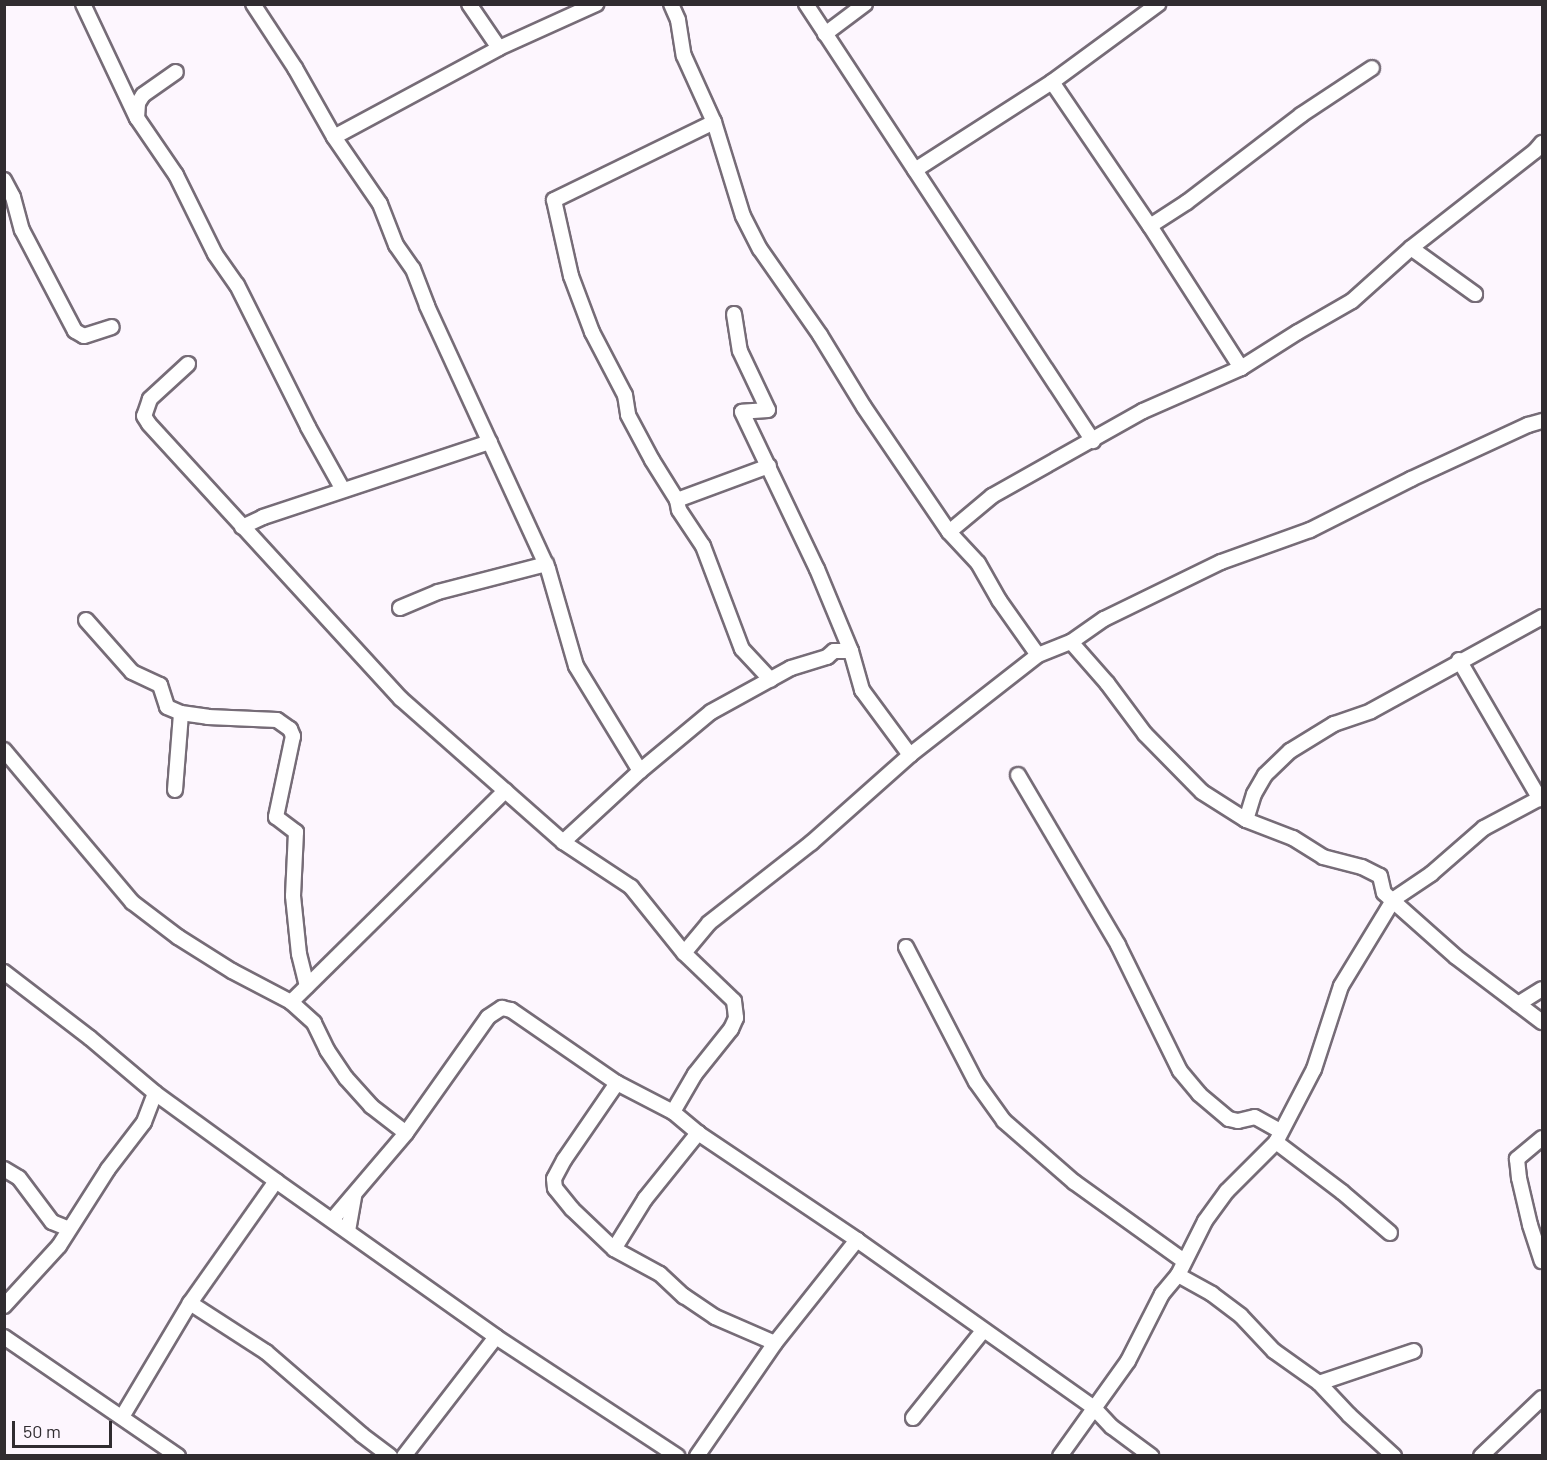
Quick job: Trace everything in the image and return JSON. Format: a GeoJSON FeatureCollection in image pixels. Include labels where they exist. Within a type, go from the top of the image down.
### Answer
{"type":"FeatureCollection","features":[{"type":"Feature","properties":{"kind":"street"},"geometry":{"type":"LineString","coordinates":[[83,4],[136,118],[176,175],[207,239],[237,285],[308,427],[343,490]]}},
{"type":"Feature","properties":{"kind":"street"},"geometry":{"type":"LineString","coordinates":[[253,4],[295,68],[334,137],[380,204],[396,244],[414,269],[427,306],[546,564],[576,666],[640,771]]}},
{"type":"Feature","properties":{"kind":"street"},"geometry":{"type":"LineString","coordinates":[[470,4],[499,48]]}},
{"type":"Feature","properties":{"kind":"street"},"geometry":{"type":"LineString","coordinates":[[334,137],[499,48],[596,4]]}},
{"type":"Feature","properties":{"kind":"street"},"geometry":{"type":"LineString","coordinates":[[671,4],[678,20],[684,56],[714,122],[740,206],[760,249],[820,335],[864,407],[949,532],[978,563],[999,600],[1038,655]]}},
{"type":"Feature","properties":{"kind":"street"},"geometry":{"type":"LineString","coordinates":[[806,4],[1093,441]]}},
{"type":"Feature","properties":{"kind":"street"},"geometry":{"type":"LineString","coordinates":[[825,34],[865,4]]}},
{"type":"Feature","properties":{"kind":"street"},"geometry":{"type":"LineString","coordinates":[[915,170],[1052,82],[1158,4]]}},
{"type":"Feature","properties":{"kind":"street"},"geometry":{"type":"LineString","coordinates":[[1150,226],[1187,202],[1301,115],[1372,68]]}},
{"type":"Feature","properties":{"kind":"street"},"geometry":{"type":"LineString","coordinates":[[136,118],[138,103],[143,95],[176,72]]}},
{"type":"Feature","properties":{"kind":"street"},"geometry":{"type":"LineString","coordinates":[[1052,82],[1150,226],[1241,368]]}},
{"type":"Feature","properties":{"kind":"street"},"geometry":{"type":"LineString","coordinates":[[714,122],[554,200],[572,276],[591,332],[625,395],[628,415],[677,500],[678,510],[703,546],[742,649],[771,680]]}},
{"type":"Feature","properties":{"kind":"street"},"geometry":{"type":"LineString","coordinates":[[949,532],[992,496],[1143,411],[1241,368],[1298,332],[1352,302],[1411,248],[1536,151],[1542,143]]}},
{"type":"Feature","properties":{"kind":"street"},"geometry":{"type":"LineString","coordinates":[[4,180],[14,197],[22,230],[75,332],[84,336],[112,327]]}},
{"type":"Feature","properties":{"kind":"street"},"geometry":{"type":"LineString","coordinates":[[1411,248],[1475,294]]}},
{"type":"Feature","properties":{"kind":"street"},"geometry":{"type":"LineString","coordinates":[[734,314],[740,351],[768,410],[742,412],[769,466],[851,651],[862,690],[910,755]]}},
{"type":"Feature","properties":{"kind":"street"},"geometry":{"type":"LineString","coordinates":[[188,364],[157,390],[145,408],[144,416],[242,527],[401,699],[563,842],[631,887],[684,953],[734,1001],[736,1018],[695,1074],[673,1112]]}},
{"type":"Feature","properties":{"kind":"street"},"geometry":{"type":"LineString","coordinates":[[684,953],[709,923],[811,843],[910,755],[1038,655],[1071,642],[1104,620],[1221,562],[1310,530],[1411,479],[1528,425],[1542,421]]}},
{"type":"Feature","properties":{"kind":"street"},"geometry":{"type":"LineString","coordinates":[[242,527],[263,517],[490,442]]}},
{"type":"Feature","properties":{"kind":"street"},"geometry":{"type":"LineString","coordinates":[[677,500],[769,466]]}},
{"type":"Feature","properties":{"kind":"street"},"geometry":{"type":"LineString","coordinates":[[400,608],[438,592],[546,564]]}},
{"type":"Feature","properties":{"kind":"street"},"geometry":{"type":"LineString","coordinates":[[1246,820],[1254,794],[1265,775],[1290,751],[1334,724],[1371,711],[1459,660],[1542,617]]}},
{"type":"Feature","properties":{"kind":"street"},"geometry":{"type":"LineString","coordinates":[[86,620],[132,672],[160,685],[167,707],[181,713],[243,720],[277,720],[285,723],[290,729],[291,746],[276,816],[296,832],[293,896],[299,954],[307,986]]}},
{"type":"Feature","properties":{"kind":"street"},"geometry":{"type":"LineString","coordinates":[[1071,642],[1107,683],[1145,734],[1202,792],[1246,820],[1293,838],[1323,857],[1362,867],[1380,876],[1384,893],[1394,899],[1456,957],[1542,1022]]}},
{"type":"Feature","properties":{"kind":"street"},"geometry":{"type":"LineString","coordinates":[[563,842],[640,771],[711,712],[791,668],[826,657],[834,651],[851,651]]}},
{"type":"Feature","properties":{"kind":"street"},"geometry":{"type":"LineString","coordinates":[[1060,1455],[1128,1361],[1162,1294],[1178,1275],[1205,1221],[1227,1191],[1278,1136],[1314,1070],[1341,986],[1394,899],[1431,874],[1485,828],[1541,798],[1459,660]]}},
{"type":"Feature","properties":{"kind":"street"},"geometry":{"type":"LineString","coordinates":[[175,790],[181,713]]}},
{"type":"Feature","properties":{"kind":"street"},"geometry":{"type":"LineString","coordinates":[[4,750],[132,902],[178,937],[223,966],[291,1002],[314,1023],[327,1050],[346,1078],[371,1106],[406,1132]]}},
{"type":"Feature","properties":{"kind":"street"},"geometry":{"type":"LineString","coordinates":[[1018,775],[1118,945],[1180,1071],[1199,1094],[1229,1119],[1238,1121],[1255,1116],[1390,1233]]}},
{"type":"Feature","properties":{"kind":"street"},"geometry":{"type":"LineString","coordinates":[[291,1002],[505,791]]}},
{"type":"Feature","properties":{"kind":"street"},"geometry":{"type":"LineString","coordinates":[[906,947],[976,1082],[1004,1121],[1074,1182],[1184,1261]]}},
{"type":"Feature","properties":{"kind":"street"},"geometry":{"type":"LineString","coordinates":[[5,974],[90,1038],[155,1093],[276,1181],[496,1337],[677,1455]]}},
{"type":"Feature","properties":{"kind":"street"},"geometry":{"type":"LineString","coordinates":[[1518,1004],[1542,989]]}},
{"type":"Feature","properties":{"kind":"street"},"geometry":{"type":"LineString","coordinates":[[332,1220],[406,1132],[488,1017],[502,1008],[512,1010],[617,1083],[673,1112],[698,1133],[857,1240],[1094,1408],[1112,1427],[1150,1455]]}},
{"type":"Feature","properties":{"kind":"street"},"geometry":{"type":"LineString","coordinates":[[617,1083],[564,1160],[554,1183],[572,1209],[614,1249],[660,1274],[684,1296],[716,1317],[775,1343]]}},
{"type":"Feature","properties":{"kind":"street"},"geometry":{"type":"LineString","coordinates":[[4,1306],[58,1246],[144,1122],[155,1093]]}},
{"type":"Feature","properties":{"kind":"street"},"geometry":{"type":"LineString","coordinates":[[614,1249],[645,1199],[698,1133]]}},
{"type":"Feature","properties":{"kind":"street"},"geometry":{"type":"LineString","coordinates":[[1542,1138],[1517,1159],[1519,1179],[1542,1261]]}},
{"type":"Feature","properties":{"kind":"street"},"geometry":{"type":"LineString","coordinates":[[4,1169],[19,1178],[52,1222],[69,1229]]}},
{"type":"Feature","properties":{"kind":"street"},"geometry":{"type":"LineString","coordinates":[[122,1417],[190,1304],[276,1181]]}},
{"type":"Feature","properties":{"kind":"street"},"geometry":{"type":"LineString","coordinates":[[348,1231],[354,1196]]}},
{"type":"Feature","properties":{"kind":"street"},"geometry":{"type":"LineString","coordinates":[[697,1455],[775,1343],[857,1240]]}},
{"type":"Feature","properties":{"kind":"street"},"geometry":{"type":"LineString","coordinates":[[1178,1275],[1212,1294],[1241,1316],[1274,1351],[1319,1383],[1349,1415],[1394,1455]]}},
{"type":"Feature","properties":{"kind":"street"},"geometry":{"type":"LineString","coordinates":[[190,1304],[266,1352],[362,1435],[390,1455]]}},
{"type":"Feature","properties":{"kind":"street"},"geometry":{"type":"LineString","coordinates":[[912,1418],[983,1331]]}},
{"type":"Feature","properties":{"kind":"street"},"geometry":{"type":"LineString","coordinates":[[4,1337],[178,1455]]}},
{"type":"Feature","properties":{"kind":"street"},"geometry":{"type":"LineString","coordinates":[[411,1453],[496,1337]]}},
{"type":"Feature","properties":{"kind":"street"},"geometry":{"type":"LineString","coordinates":[[1319,1383],[1414,1351]]}},
{"type":"Feature","properties":{"kind":"street"},"geometry":{"type":"LineString","coordinates":[[1481,1455],[1542,1398]]}}]}
